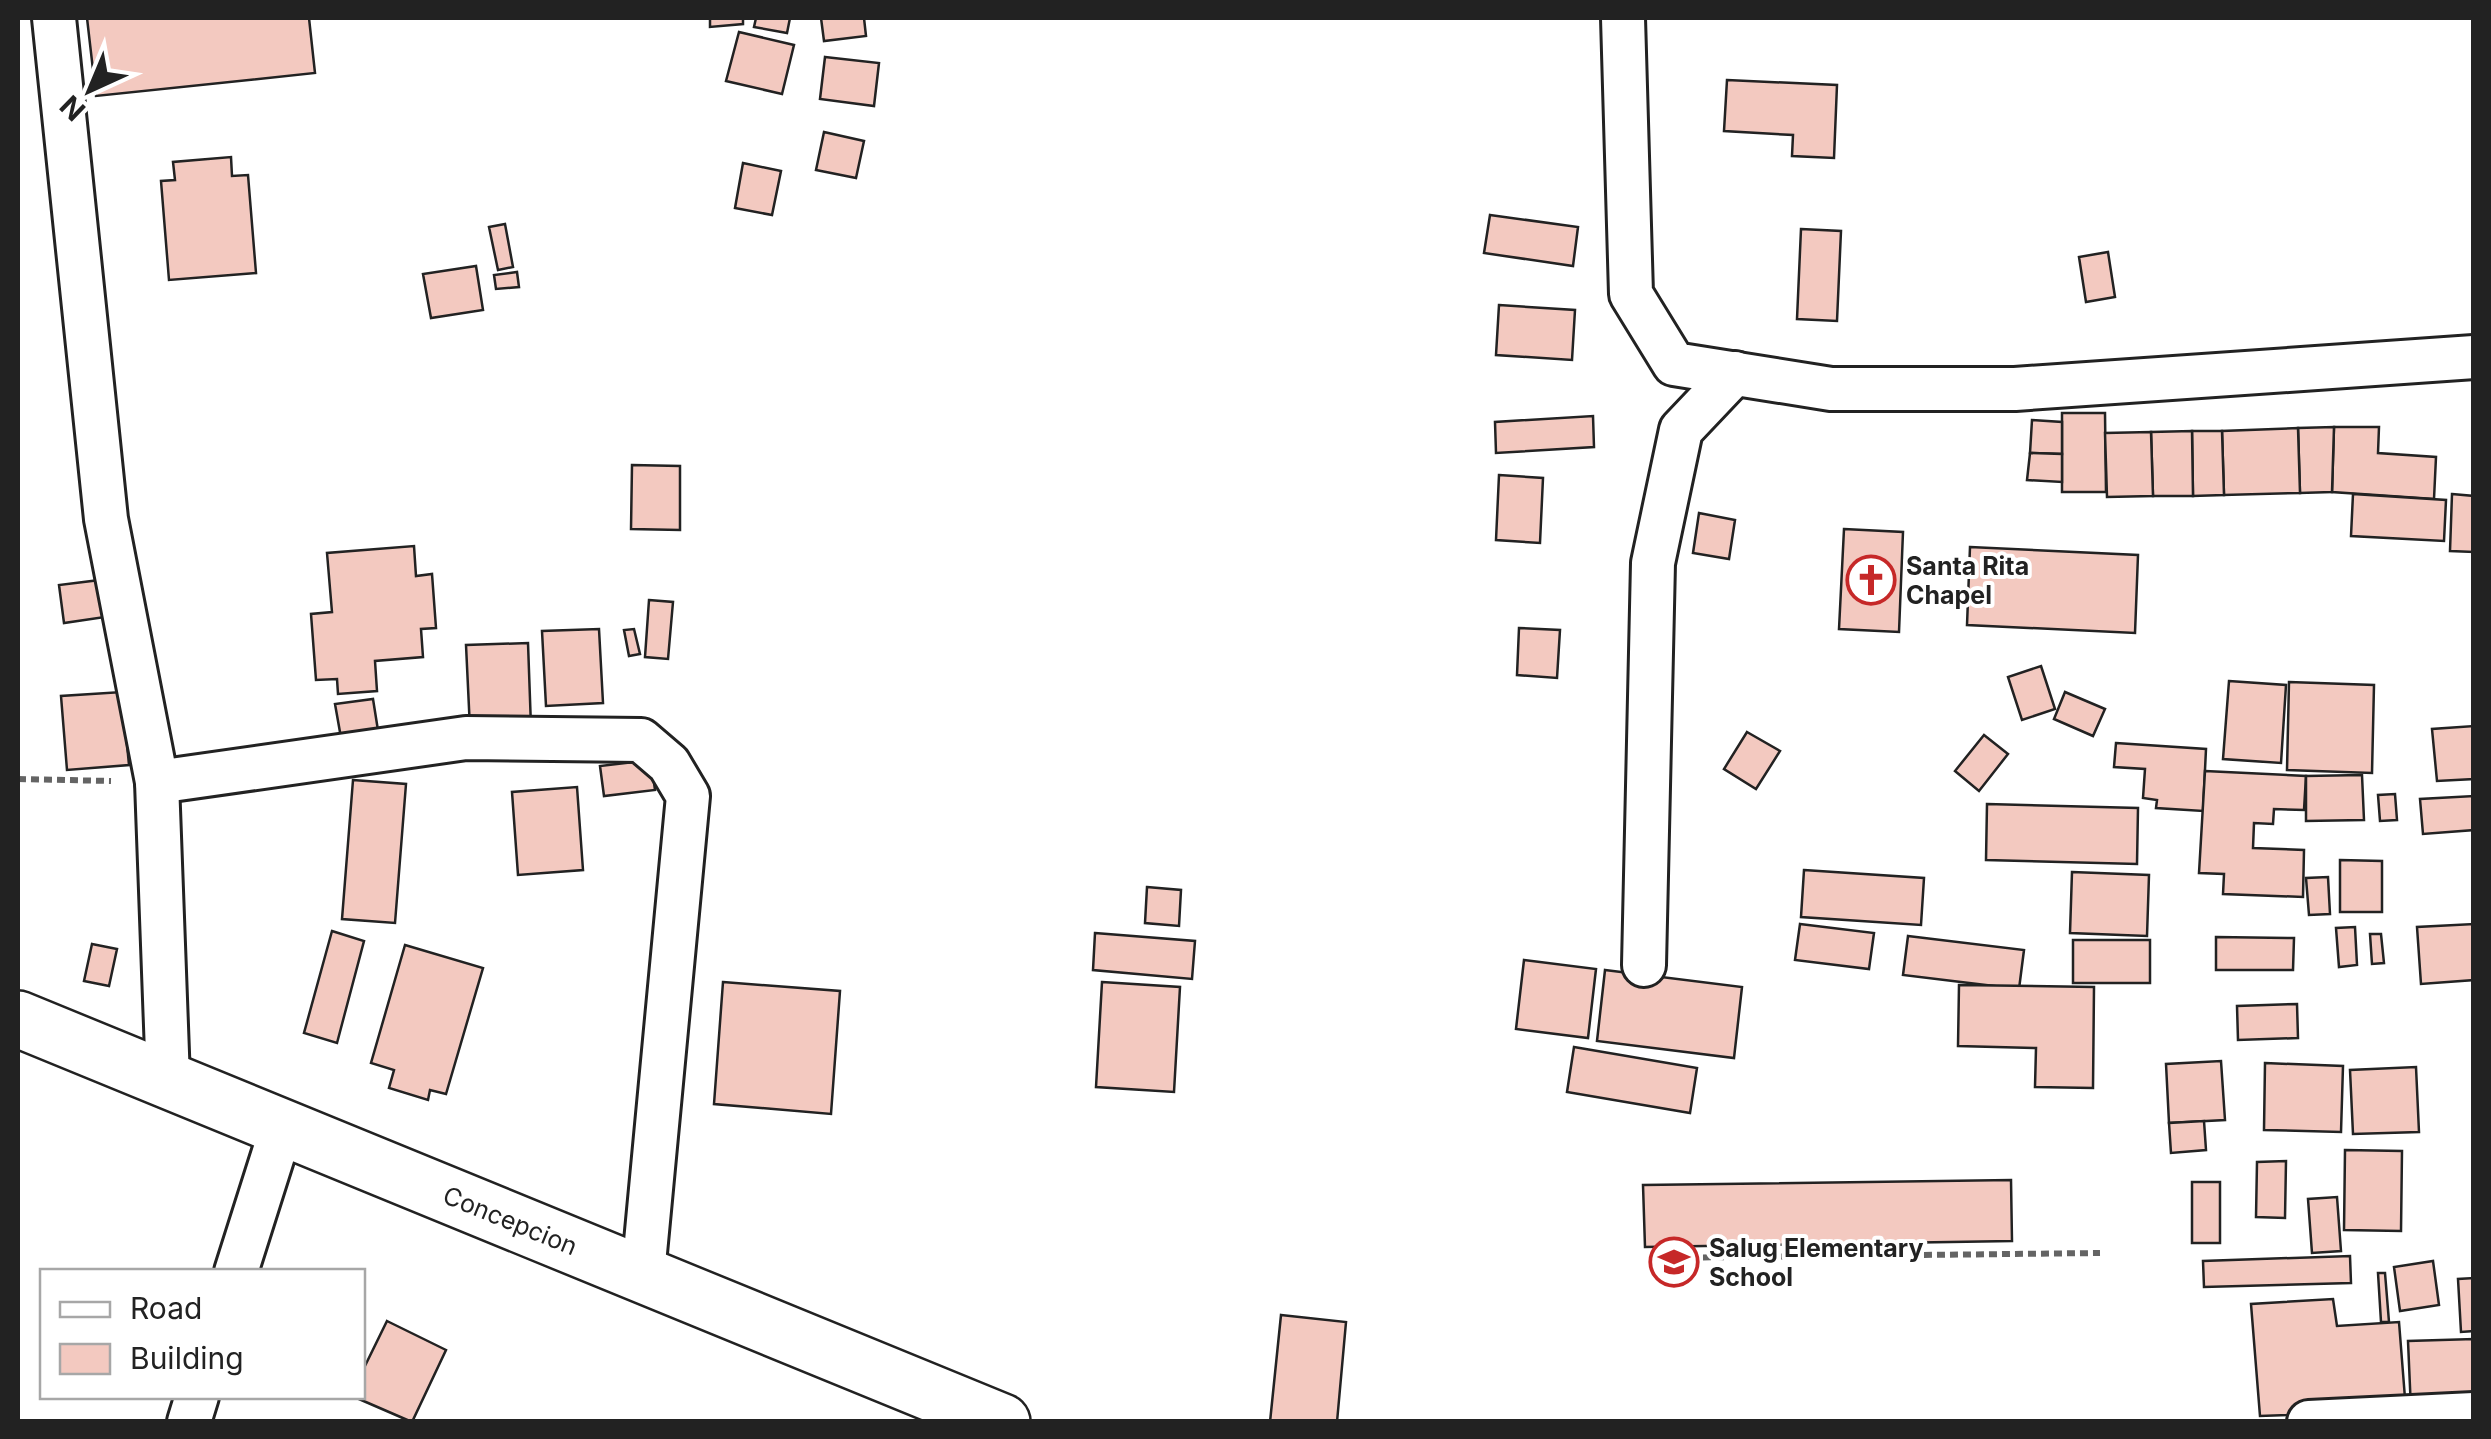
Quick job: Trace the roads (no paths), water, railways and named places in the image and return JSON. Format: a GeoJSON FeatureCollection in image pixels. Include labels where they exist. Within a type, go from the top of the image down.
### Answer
{"type":"FeatureCollection","features":[{"type":"Feature","properties":{"kind":"main road","name":"Concepcion"},"geometry":{"type":"LineString","coordinates":[[18,1019],[1002,1422]]}},
{"type":"Feature","properties":{"kind":"street"},"geometry":{"type":"LineString","coordinates":[[54,18],[106,519],[157,782],[168,1080]]}},
{"type":"Feature","properties":{"kind":"street"},"geometry":{"type":"LineString","coordinates":[[1624,18],[1630,294],[1674,364],[1831,389],[2015,389],[2474,357]]}},
{"type":"Feature","properties":{"kind":"street"},"geometry":{"type":"LineString","coordinates":[[1644,965],[1653,562],[1681,430],[1736,373]]}},
{"type":"Feature","properties":{"kind":"street"},"geometry":{"type":"LineString","coordinates":[[157,782],[466,738],[640,740],[669,764],[688,796],[643,1274]]}},
{"type":"Feature","properties":{"kind":"street"},"geometry":{"type":"LineString","coordinates":[[237,1269],[282,1127]]}},
{"type":"Feature","properties":{"kind":"street"},"geometry":{"type":"LineString","coordinates":[[2310,1422],[2474,1414]]}},
{"type":"Feature","properties":{"kind":"place","name":"Santa Rita Chapel"},"geometry":{"type":"Point","coordinates":[1871,580]}},
{"type":"Feature","properties":{"kind":"place","name":"Salug Elementary School"},"geometry":{"type":"Point","coordinates":[1674,1262]}}]}
